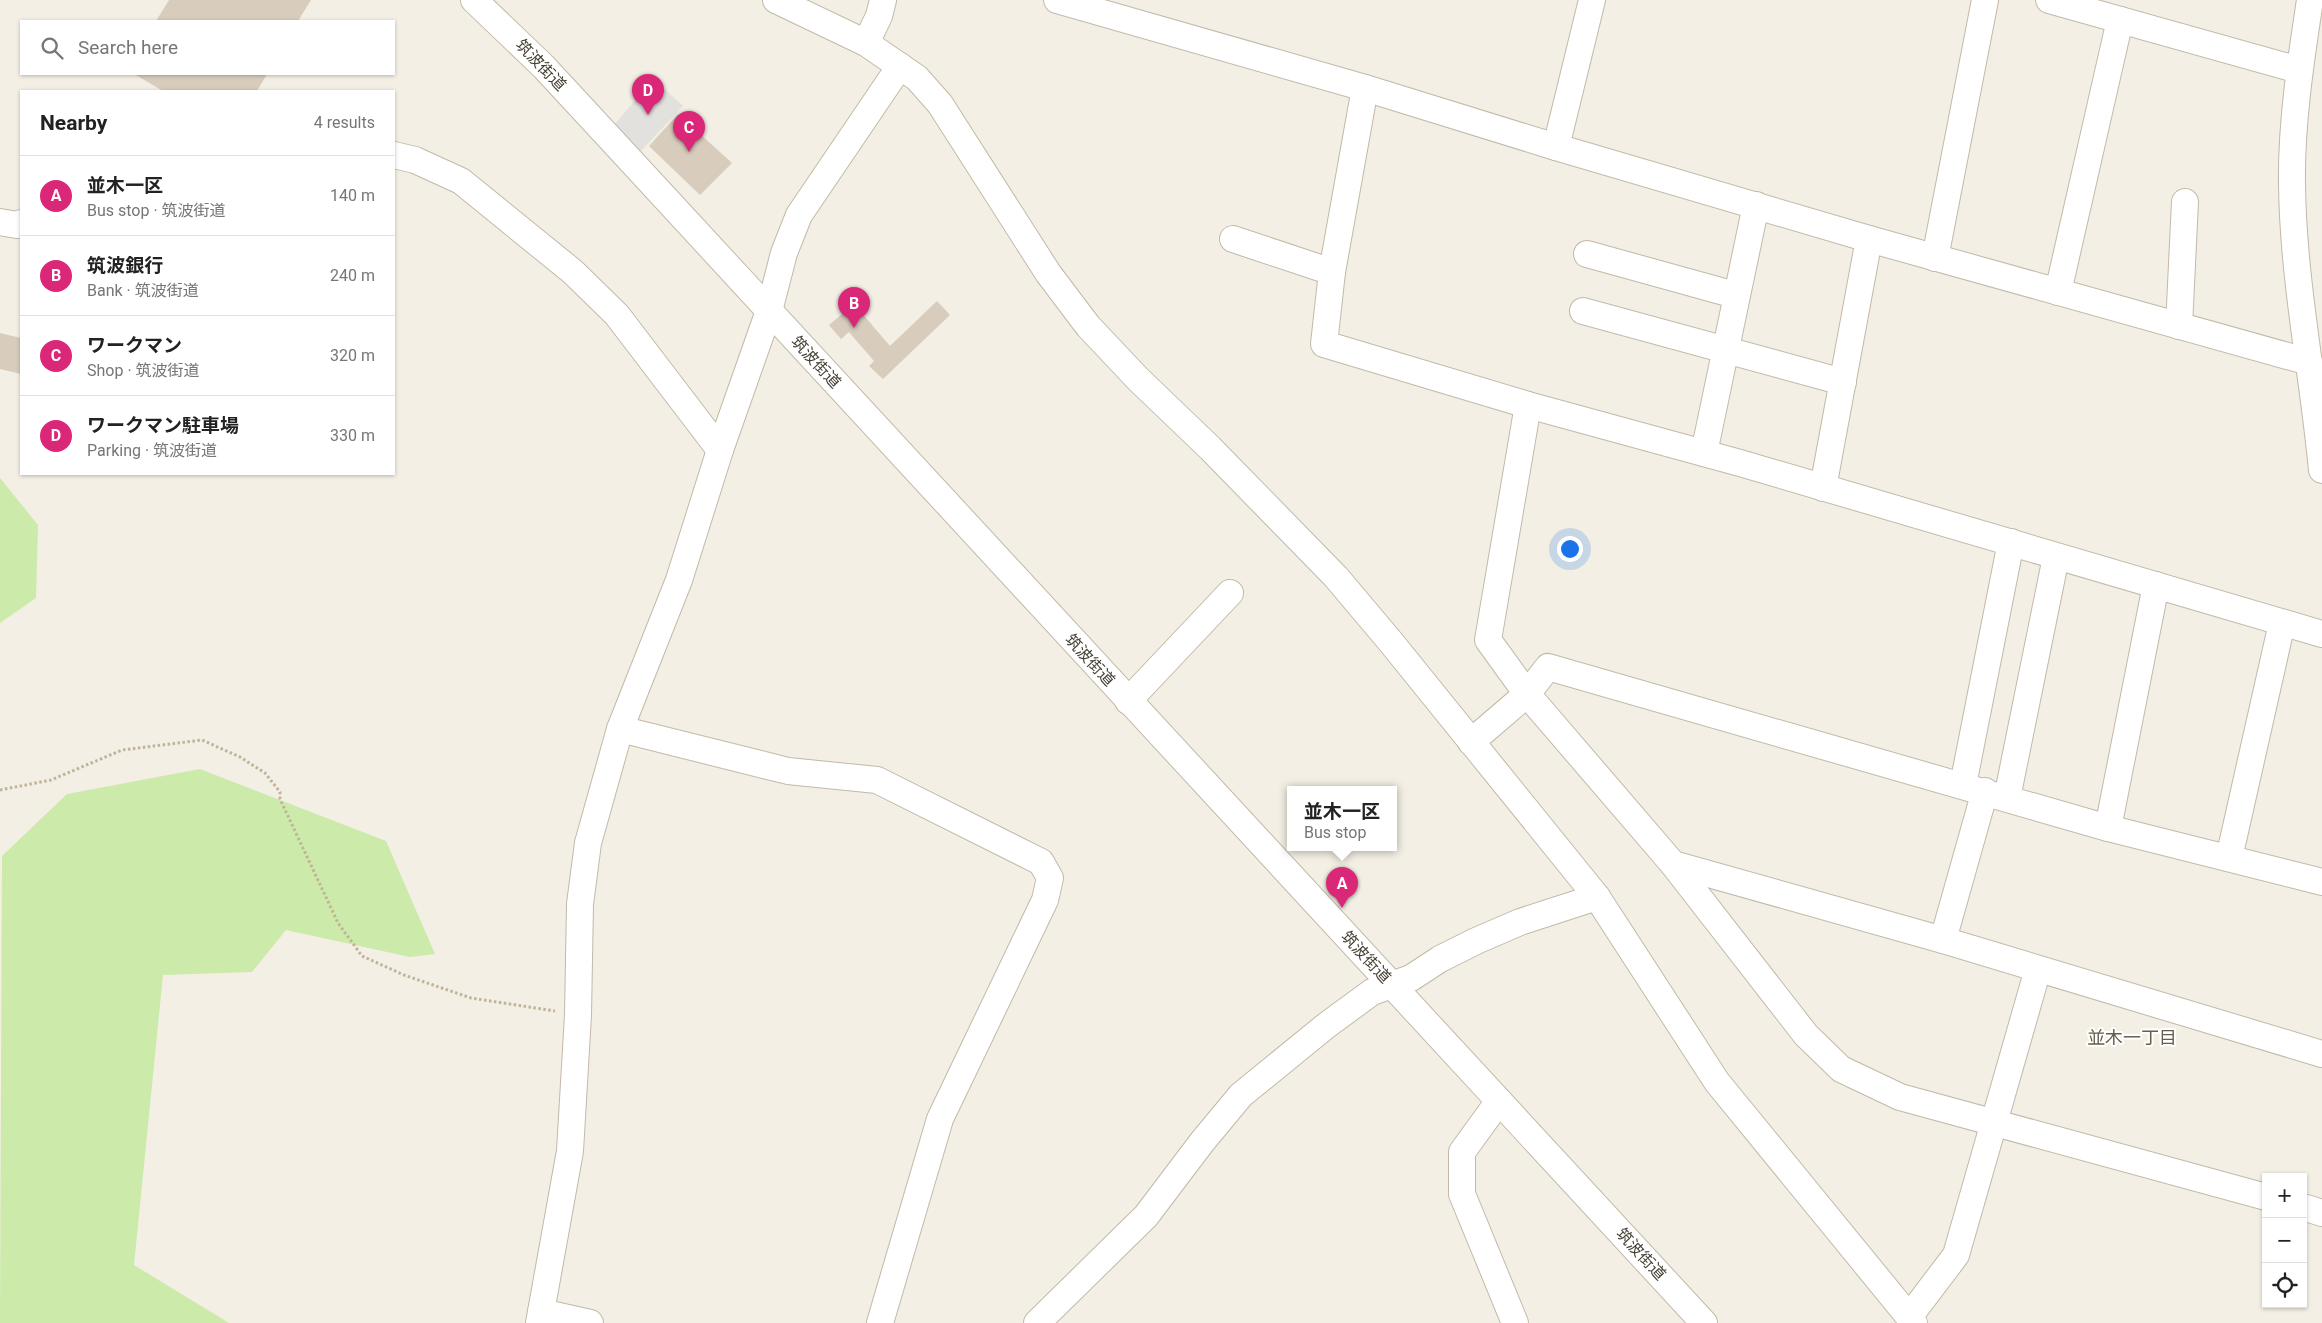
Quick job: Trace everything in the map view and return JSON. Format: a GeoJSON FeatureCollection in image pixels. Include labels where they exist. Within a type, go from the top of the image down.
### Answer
{"type":"FeatureCollection","features":[{"type":"Feature","properties":{"kind":"street","name":"筑波街道"},"geometry":{"type":"LineString","coordinates":[[474,0],[543,66],[1704,1323]]}},
{"type":"Feature","properties":{"kind":"street"},"geometry":{"type":"LineString","coordinates":[[776,0],[866,43],[917,78],[940,104],[1048,273],[1088,326],[1138,379],[1210,448],[1336,576],[1597,897],[1717,1082],[1912,1320],[1956,1255],[1996,1122],[2038,969]]}},
{"type":"Feature","properties":{"kind":"street"},"geometry":{"type":"LineString","coordinates":[[866,43],[879,16],[883,0]]}},
{"type":"Feature","properties":{"kind":"street"},"geometry":{"type":"LineString","coordinates":[[1057,0],[1123,9],[1365,88],[1556,147],[1869,240],[2309,362]]}},
{"type":"Feature","properties":{"kind":"street"},"geometry":{"type":"LineString","coordinates":[[1556,147],[1592,0]]}},
{"type":"Feature","properties":{"kind":"street"},"geometry":{"type":"LineString","coordinates":[[1935,258],[1985,0]]}},
{"type":"Feature","properties":{"kind":"street"},"geometry":{"type":"LineString","coordinates":[[2049,0],[2299,70]]}},
{"type":"Feature","properties":{"kind":"street"},"geometry":{"type":"LineString","coordinates":[[2310,0],[2299,70],[2292,184],[2311,302],[2309,362],[2319,407],[2322,470]]}},
{"type":"Feature","properties":{"kind":"street"},"geometry":{"type":"LineString","coordinates":[[2058,292],[2120,20]]}},
{"type":"Feature","properties":{"kind":"street"},"geometry":{"type":"LineString","coordinates":[[590,1323],[540,1318],[570,1151],[578,1015],[580,904],[588,843],[620,729],[679,580],[720,450],[769,311],[784,253],[799,215],[900,66]]}},
{"type":"Feature","properties":{"kind":"street"},"geometry":{"type":"LineString","coordinates":[[1365,88],[1332,272],[1324,344],[1528,405],[1704,453],[2322,634]]}},
{"type":"Feature","properties":{"kind":"street"},"geometry":{"type":"LineString","coordinates":[[395,155],[415,160],[461,181],[573,272],[617,315],[720,450]]}},
{"type":"Feature","properties":{"kind":"street"},"geometry":{"type":"LineString","coordinates":[[2179,326],[2185,202]]}},
{"type":"Feature","properties":{"kind":"street"},"geometry":{"type":"LineString","coordinates":[[1704,453],[1735,295],[1756,205]]}},
{"type":"Feature","properties":{"kind":"street"},"geometry":{"type":"LineString","coordinates":[[0,222],[17,225],[20,224]]}},
{"type":"Feature","properties":{"kind":"street"},"geometry":{"type":"LineString","coordinates":[[1233,239],[1332,272]]}},
{"type":"Feature","properties":{"kind":"street"},"geometry":{"type":"LineString","coordinates":[[1823,488],[1869,240]]}},
{"type":"Feature","properties":{"kind":"street"},"geometry":{"type":"LineString","coordinates":[[1587,254],[1735,295]]}},
{"type":"Feature","properties":{"kind":"street"},"geometry":{"type":"LineString","coordinates":[[1583,311],[1843,382]]}},
{"type":"Feature","properties":{"kind":"street"},"geometry":{"type":"LineString","coordinates":[[1528,405],[1488,640],[1527,694],[1674,864],[1806,1035],[1841,1069],[1900,1097],[2262,1196]]}},
{"type":"Feature","properties":{"kind":"street"},"geometry":{"type":"LineString","coordinates":[[1985,791],[2011,542]]}},
{"type":"Feature","properties":{"kind":"street"},"geometry":{"type":"LineString","coordinates":[[1943,940],[1985,791],[2056,557]]}},
{"type":"Feature","properties":{"kind":"street"},"geometry":{"type":"LineString","coordinates":[[2108,828],[2156,585]]}},
{"type":"Feature","properties":{"kind":"street"},"geometry":{"type":"LineString","coordinates":[[1128,701],[1230,593]]}},
{"type":"Feature","properties":{"kind":"street"},"geometry":{"type":"LineString","coordinates":[[2229,858],[2282,623]]}},
{"type":"Feature","properties":{"kind":"street"},"geometry":{"type":"LineString","coordinates":[[1471,742],[1527,694],[1548,667],[1985,791],[2108,828],[2322,882]]}},
{"type":"Feature","properties":{"kind":"street"},"geometry":{"type":"LineString","coordinates":[[620,729],[788,771],[877,780],[1041,862],[1050,878],[1045,900],[940,1120],[880,1323]]}},
{"type":"Feature","properties":{"kind":"street"},"geometry":{"type":"LineString","coordinates":[[1674,864],[1943,940],[2322,1054]]}},
{"type":"Feature","properties":{"kind":"street"},"geometry":{"type":"LineString","coordinates":[[1037,1323],[1146,1216],[1202,1142],[1241,1095],[1327,1025],[1372,992],[1411,978],[1440,959],[1520,922],[1597,897]]}},
{"type":"Feature","properties":{"kind":"street"},"geometry":{"type":"LineString","coordinates":[[1499,1100],[1462,1152],[1462,1194],[1515,1323]]}},
{"type":"Feature","properties":{"kind":"street"},"geometry":{"type":"LineString","coordinates":[[2307,1208],[2322,1212]]}},
{"type":"Feature","properties":{"kind":"path"},"geometry":{"type":"LineString","coordinates":[[0,790],[51,780],[122,750],[202,740],[240,757],[265,773],[280,792],[280,799],[338,923],[362,956],[404,975],[471,998],[578,1015]]}},
{"type":"Feature","properties":{"kind":"green space"},"geometry":{"type":"Polygon","coordinates":[[[0,478],[38,525],[36,598],[0,623],[0,478]]]}},
{"type":"Feature","properties":{"kind":"green space"},"geometry":{"type":"Polygon","coordinates":[[[200,769],[386,841],[435,954],[410,957],[286,930],[252,972],[163,975],[134,1265],[229,1323],[0,1323],[2,856],[67,794],[200,769]]]}},
{"type":"Feature","properties":{"kind":"shaded area"},"geometry":{"type":"Polygon","coordinates":[[[653,79],[683,106],[640,152],[614,125],[653,79]]]}},
{"type":"Feature","properties":{"kind":"building"},"geometry":{"type":"Polygon","coordinates":[[[169,0],[311,0],[299,20],[157,20],[169,0]]]}},
{"type":"Feature","properties":{"kind":"building"},"geometry":{"type":"Polygon","coordinates":[[[136,75],[266,75],[258,90],[161,90],[136,75]]]}},
{"type":"Feature","properties":{"kind":"building"},"geometry":{"type":"Polygon","coordinates":[[[678,114],[732,163],[700,195],[649,146],[678,114]]]}},
{"type":"Feature","properties":{"kind":"building"},"geometry":{"type":"Polygon","coordinates":[[[937,301],[950,315],[883,379],[869,366],[874,361],[849,332],[841,339],[829,325],[854,304],[890,346],[937,301]]]}},
{"type":"Feature","properties":{"kind":"building"},"geometry":{"type":"Polygon","coordinates":[[[0,333],[20,338],[20,374],[0,369],[0,333]]]}},
{"type":"Feature","properties":{"kind":"place","name":"ワークマン駐車場"},"geometry":{"type":"Point","coordinates":[648,115]}},
{"type":"Feature","properties":{"kind":"place","name":"ワークマン"},"geometry":{"type":"Point","coordinates":[689,152]}},
{"type":"Feature","properties":{"kind":"place","name":"筑波銀行"},"geometry":{"type":"Point","coordinates":[854,328]}},
{"type":"Feature","properties":{"kind":"place","name":"並木一区"},"geometry":{"type":"Point","coordinates":[1342,908]}},
{"type":"Feature","properties":{"kind":"district","name":"並木一丁目"},"geometry":{"type":"Point","coordinates":[2132,1037]}}]}
